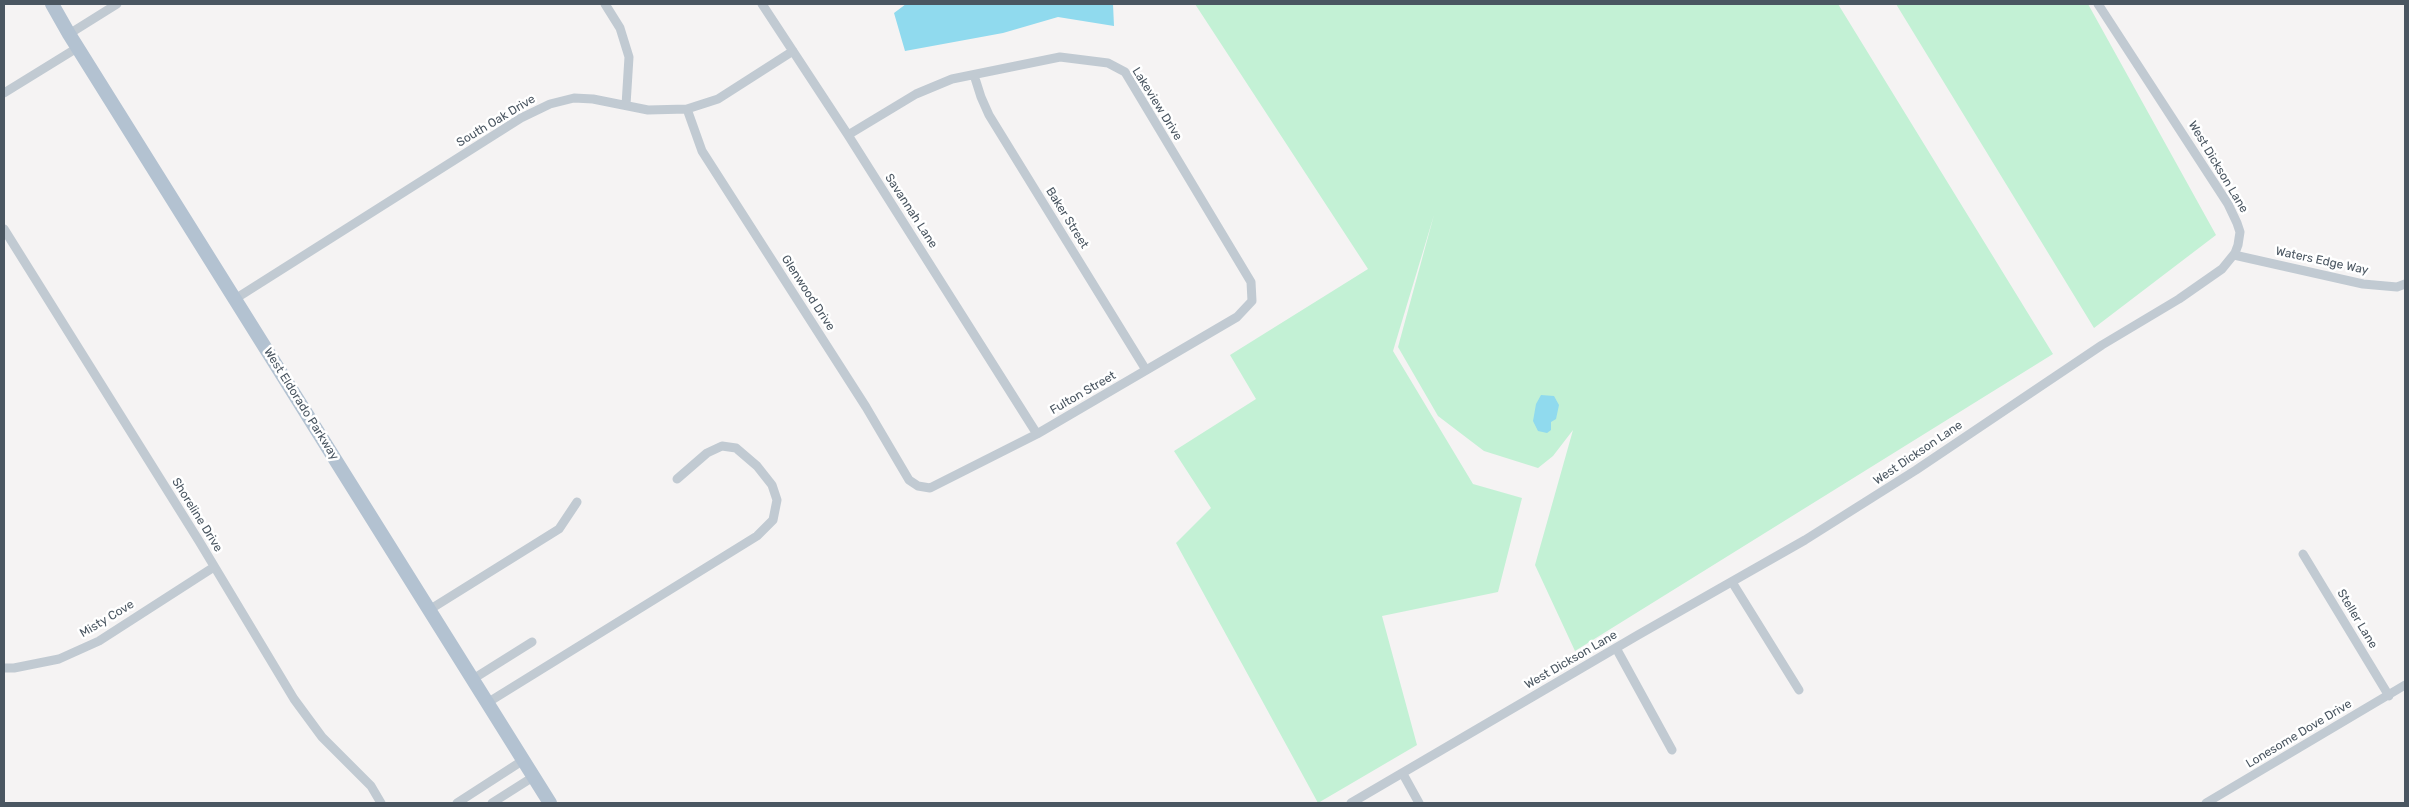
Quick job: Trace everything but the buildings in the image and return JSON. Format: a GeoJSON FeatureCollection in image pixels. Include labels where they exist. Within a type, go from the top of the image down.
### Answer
{"type":"FeatureCollection","features":[{"type":"Feature","properties":{"kind":"main road","name":"West Eldorado Parkway"},"geometry":{"type":"LineString","coordinates":[[52,4],[473,679],[522,761],[550,803]]}},
{"type":"Feature","properties":{"kind":"street"},"geometry":{"type":"LineString","coordinates":[[69,34],[118,4]]}},
{"type":"Feature","properties":{"kind":"street"},"geometry":{"type":"LineString","coordinates":[[605,4],[620,28],[629,57],[626,105]]}},
{"type":"Feature","properties":{"kind":"street","name":"Savannah Lane"},"geometry":{"type":"LineString","coordinates":[[762,4],[848,135],[1037,434]]}},
{"type":"Feature","properties":{"kind":"street","name":"West Dickson Lane"},"geometry":{"type":"LineString","coordinates":[[1351,803],[1805,540],[1916,470],[2102,345],[2196,288],[2222,269],[2234,255],[2240,232],[2228,204],[2098,4]]}},
{"type":"Feature","properties":{"kind":"street"},"geometry":{"type":"LineString","coordinates":[[4,93],[78,48]]}},
{"type":"Feature","properties":{"kind":"street","name":"South Oak Drive"},"geometry":{"type":"LineString","coordinates":[[235,299],[521,118],[543,107],[574,98],[648,110],[687,109],[718,99],[793,51]]}},
{"type":"Feature","properties":{"kind":"street","name":"Lakeview Drive"},"geometry":{"type":"LineString","coordinates":[[848,135],[916,94],[952,80],[1060,57],[1108,63],[1125,72],[1251,282],[1252,301]]}},
{"type":"Feature","properties":{"kind":"street","name":"Baker Street"},"geometry":{"type":"LineString","coordinates":[[974,75],[980,97],[989,115],[1146,370]]}},
{"type":"Feature","properties":{"kind":"street","name":"Glenwood Drive"},"geometry":{"type":"LineString","coordinates":[[687,109],[702,151],[866,407],[909,480],[918,486]]}},
{"type":"Feature","properties":{"kind":"street","name":"Shoreline Drive"},"geometry":{"type":"LineString","coordinates":[[4,229],[294,699],[322,737],[371,786],[381,803]]}},
{"type":"Feature","properties":{"kind":"street","name":"Waters Edge Way"},"geometry":{"type":"LineString","coordinates":[[2234,255],[2363,284],[2397,286],[2405,284]]}},
{"type":"Feature","properties":{"kind":"street","name":"Fulton Street"},"geometry":{"type":"LineString","coordinates":[[918,486],[930,488],[1037,434],[1236,317],[1252,301]]}},
{"type":"Feature","properties":{"kind":"street"},"geometry":{"type":"LineString","coordinates":[[487,703],[757,536],[772,520],[777,500],[772,485],[757,466],[736,448],[722,446],[707,453],[677,479]]}},
{"type":"Feature","properties":{"kind":"street"},"geometry":{"type":"LineString","coordinates":[[429,610],[559,529],[577,502]]}},
{"type":"Feature","properties":{"kind":"street","name":"Steller Lane"},"geometry":{"type":"LineString","coordinates":[[2303,554],[2389,696]]}},
{"type":"Feature","properties":{"kind":"street","name":"Misty Cove"},"geometry":{"type":"LineString","coordinates":[[4,668],[59,660],[99,641],[214,567]]}},
{"type":"Feature","properties":{"kind":"street"},"geometry":{"type":"LineString","coordinates":[[1732,582],[1799,690]]}},
{"type":"Feature","properties":{"kind":"street"},"geometry":{"type":"LineString","coordinates":[[473,679],[532,642]]}},
{"type":"Feature","properties":{"kind":"street"},"geometry":{"type":"LineString","coordinates":[[1616,648],[1672,750]]}},
{"type":"Feature","properties":{"kind":"street","name":"Lonesome Dove Drive"},"geometry":{"type":"LineString","coordinates":[[2206,803],[2405,685]]}},
{"type":"Feature","properties":{"kind":"street"},"geometry":{"type":"LineString","coordinates":[[457,803],[522,761]]}},
{"type":"Feature","properties":{"kind":"street"},"geometry":{"type":"LineString","coordinates":[[1403,774],[1419,803]]}},
{"type":"Feature","properties":{"kind":"street"},"geometry":{"type":"LineString","coordinates":[[492,803],[533,777]]}},
{"type":"Feature","properties":{"kind":"green space"},"geometry":{"type":"Polygon","coordinates":[[[1195,4],[1838,4],[2053,354],[1575,651],[1535,565],[1573,430],[1553,456],[1538,468],[1484,451],[1438,416],[1398,347],[1434,215],[1393,351],[1473,484],[1522,498],[1498,592],[1382,616],[1417,745],[1318,803],[1176,543],[1211,508],[1174,451],[1256,399],[1230,355],[1368,269],[1195,4]]]}},
{"type":"Feature","properties":{"kind":"green space"},"geometry":{"type":"Polygon","coordinates":[[[1896,4],[2088,4],[2216,235],[2094,328],[1896,4]]]}},
{"type":"Feature","properties":{"kind":"water"},"geometry":{"type":"Polygon","coordinates":[[[906,4],[1113,4],[1114,26],[1058,17],[1003,33],[905,51],[894,13],[906,4]]]}},
{"type":"Feature","properties":{"kind":"water"},"geometry":{"type":"Polygon","coordinates":[[[1541,395],[1554,396],[1559,405],[1556,419],[1551,422],[1551,430],[1547,433],[1538,431],[1533,421],[1536,404],[1541,395]]]}}]}
